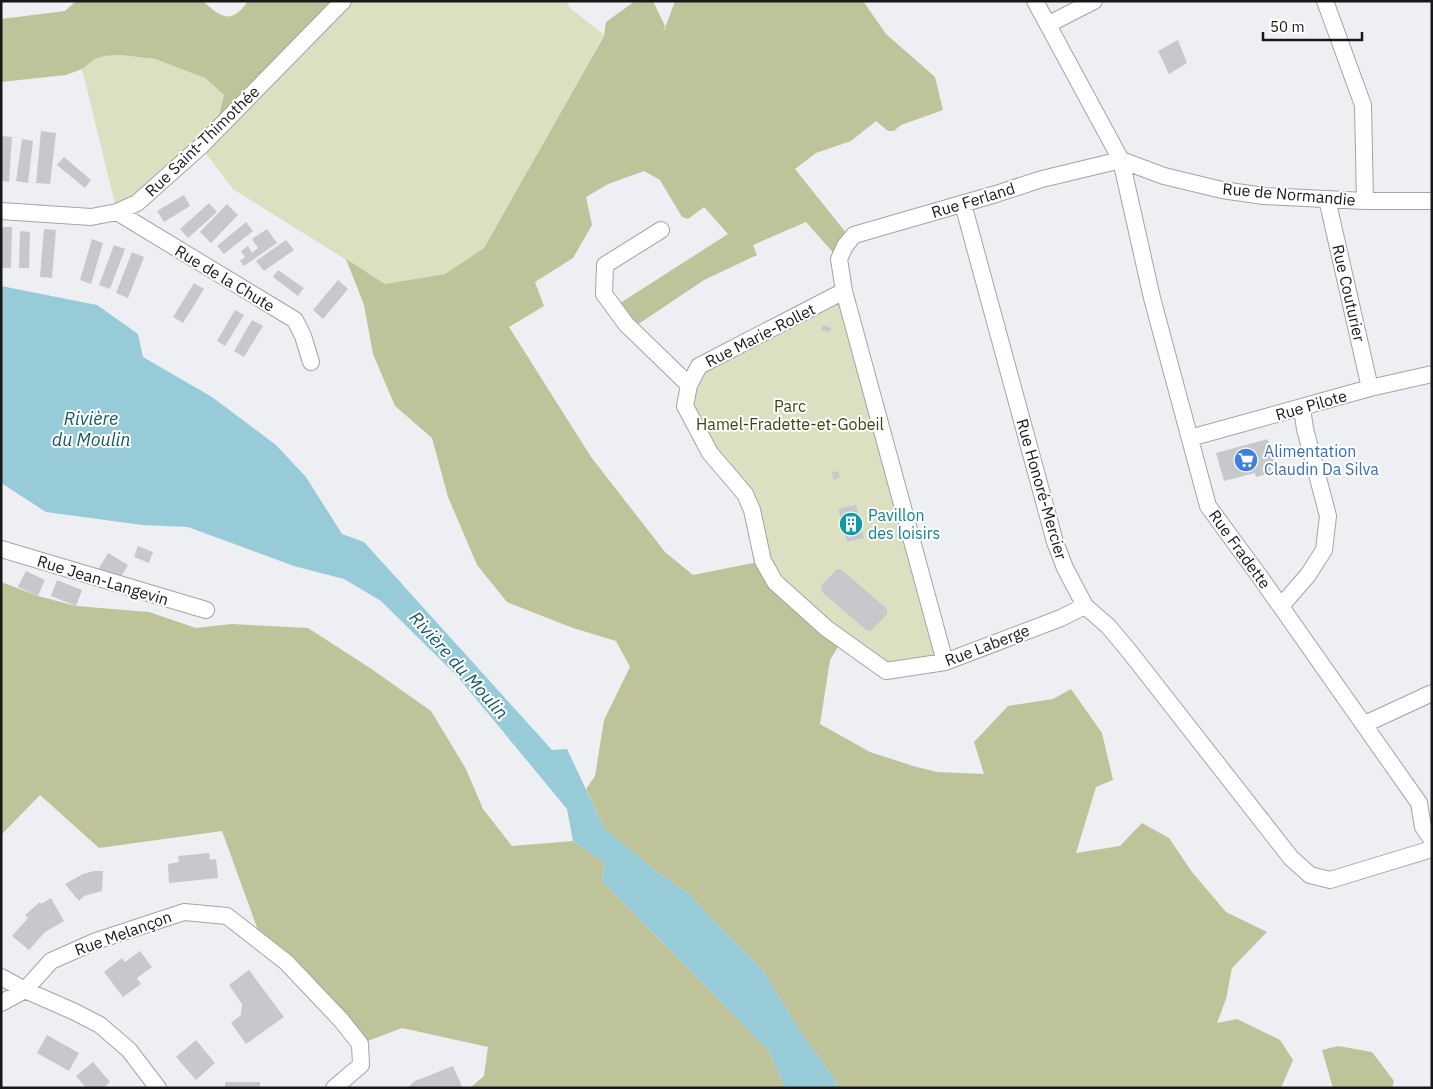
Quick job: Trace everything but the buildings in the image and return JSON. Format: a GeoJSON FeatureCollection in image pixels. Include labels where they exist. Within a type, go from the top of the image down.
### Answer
{"type":"FeatureCollection","features":[{"type":"Feature","properties":{"kind":"street","name":"Rue Saint-Thimothée"},"geometry":{"type":"LineString","coordinates":[[1,211],[91,217],[117,212],[137,203],[201,146],[343,1]]}},
{"type":"Feature","properties":{"kind":"street"},"geometry":{"type":"LineString","coordinates":[[1035,1],[1049,24],[1120,160]]}},
{"type":"Feature","properties":{"kind":"street"},"geometry":{"type":"LineString","coordinates":[[1049,24],[1094,1]]}},
{"type":"Feature","properties":{"kind":"street"},"geometry":{"type":"LineString","coordinates":[[1325,1],[1363,105],[1365,201]]}},
{"type":"Feature","properties":{"kind":"street","name":"Rue de Normandie"},"geometry":{"type":"LineString","coordinates":[[1120,160],[1164,176],[1222,190],[1264,196],[1365,201],[1432,201]]}},
{"type":"Feature","properties":{"kind":"street","name":"Rue Ferland"},"geometry":{"type":"LineString","coordinates":[[844,291],[839,259],[845,246],[854,235],[1042,179],[1120,160]]}},
{"type":"Feature","properties":{"kind":"street","name":"Rue Fradette"},"geometry":{"type":"LineString","coordinates":[[1120,160],[1152,298],[1208,506],[1365,724],[1419,803],[1424,827],[1432,840]]}},
{"type":"Feature","properties":{"kind":"street","name":"Rue Couturier"},"geometry":{"type":"LineString","coordinates":[[1327,199],[1370,388]]}},
{"type":"Feature","properties":{"kind":"street","name":"Rue Honoré-Mercier"},"geometry":{"type":"LineString","coordinates":[[963,204],[1055,542],[1065,568],[1085,606],[1108,626],[1129,651],[1291,858],[1310,875],[1330,880],[1432,849]]}},
{"type":"Feature","properties":{"kind":"street","name":"Rue de la Chute"},"geometry":{"type":"LineString","coordinates":[[117,212],[295,320],[303,336],[310,362]]}},
{"type":"Feature","properties":{"kind":"street"},"geometry":{"type":"LineString","coordinates":[[661,230],[604,265],[604,294],[626,324],[690,385]]}},
{"type":"Feature","properties":{"kind":"street"},"geometry":{"type":"LineString","coordinates":[[844,291],[945,662]]}},
{"type":"Feature","properties":{"kind":"street","name":"Rue Marie-Rollet"},"geometry":{"type":"LineString","coordinates":[[844,291],[699,366],[690,385],[684,406],[710,453],[745,494],[752,510],[763,561],[775,582],[826,628],[886,671]]}},
{"type":"Feature","properties":{"kind":"street","name":"Rue Pilote"},"geometry":{"type":"LineString","coordinates":[[1190,438],[1370,388],[1432,374]]}},
{"type":"Feature","properties":{"kind":"street"},"geometry":{"type":"LineString","coordinates":[[1281,606],[1308,575],[1324,550],[1328,516],[1305,428],[1302,408]]}},
{"type":"Feature","properties":{"kind":"street","name":"Rue Jean-Langevin"},"geometry":{"type":"LineString","coordinates":[[1,549],[206,610]]}},
{"type":"Feature","properties":{"kind":"street","name":"Rue Laberge"},"geometry":{"type":"LineString","coordinates":[[886,671],[945,662],[1061,618],[1085,606]]}},
{"type":"Feature","properties":{"kind":"street"},"geometry":{"type":"LineString","coordinates":[[1365,724],[1432,693]]}},
{"type":"Feature","properties":{"kind":"street","name":"Rue Melançon"},"geometry":{"type":"LineString","coordinates":[[1,1002],[25,990],[51,961],[96,941],[184,912],[227,916],[286,962],[341,1020],[360,1044],[361,1066],[334,1088]]}},
{"type":"Feature","properties":{"kind":"street"},"geometry":{"type":"LineString","coordinates":[[1,978],[100,1026],[129,1050],[158,1088]]}},
{"type":"Feature","properties":{"kind":"green space"},"geometry":{"type":"Polygon","coordinates":[[[76,1],[203,1],[215,12],[231,16],[237,14],[248,1],[343,1],[218,119],[224,95],[205,78],[155,59],[121,55],[104,56],[95,59],[82,69],[66,75],[1,82],[1,19],[65,11],[76,1]]]}},
{"type":"Feature","properties":{"kind":"green space"},"geometry":{"type":"Polygon","coordinates":[[[343,1],[567,1],[569,7],[604,35],[484,248],[445,274],[385,284],[233,189],[201,147],[117,212],[82,69],[95,59],[104,56],[121,55],[155,59],[205,78],[224,95],[218,119],[343,1]]]}},
{"type":"Feature","properties":{"kind":"green space"},"geometry":{"type":"Polygon","coordinates":[[[635,1],[653,1],[665,26],[662,36],[675,1],[863,1],[886,34],[935,77],[943,110],[901,125],[894,131],[888,131],[876,121],[851,141],[816,153],[795,169],[851,239],[839,259],[806,222],[753,245],[757,255],[704,280],[631,329],[614,307],[728,234],[704,207],[688,219],[682,217],[660,180],[644,171],[608,184],[586,197],[592,225],[573,258],[535,282],[544,306],[509,327],[591,457],[665,552],[693,575],[763,561],[842,640],[830,660],[820,724],[870,752],[913,766],[937,772],[984,774],[974,742],[1008,706],[1053,699],[1071,689],[1102,733],[1113,780],[1096,787],[1076,853],[1120,846],[1142,823],[1169,838],[1192,872],[1226,912],[1267,932],[1232,968],[1226,999],[1217,1023],[1237,1019],[1280,1040],[1293,1060],[1281,1088],[837,1088],[835,1080],[800,1031],[762,969],[688,893],[657,872],[604,828],[586,789],[595,776],[604,720],[630,667],[616,641],[573,628],[507,602],[477,565],[448,497],[432,438],[395,406],[373,354],[364,305],[346,259],[385,284],[445,274],[484,248],[604,36],[606,22],[635,1]]]}},
{"type":"Feature","properties":{"kind":"green space","name":"Parc Hamel-Fradette-et-Gobeil"},"geometry":{"type":"Polygon","coordinates":[[[844,291],[945,662],[886,671],[775,582],[752,510],[685,406],[699,366],[844,291]]]}},
{"type":"Feature","properties":{"kind":"green space"},"geometry":{"type":"Polygon","coordinates":[[[1,582],[38,596],[76,606],[149,612],[196,628],[231,624],[308,628],[370,668],[431,711],[466,769],[483,809],[512,846],[573,841],[605,863],[602,881],[769,1051],[785,1088],[470,1088],[484,1076],[488,1047],[402,1028],[360,1044],[263,944],[222,831],[99,848],[40,795],[1,835],[1,582]]]}},
{"type":"Feature","properties":{"kind":"green space"},"geometry":{"type":"Polygon","coordinates":[[[1338,1046],[1372,1052],[1394,1081],[1392,1088],[1333,1088],[1322,1050],[1338,1046]]]}},
{"type":"Feature","properties":{"kind":"water","name":"Rivière du Moulin"},"geometry":{"type":"Polygon","coordinates":[[[1,286],[97,305],[138,334],[143,357],[212,397],[276,445],[306,477],[342,534],[364,542],[552,750],[567,749],[604,828],[657,872],[688,893],[762,969],[800,1031],[835,1080],[837,1088],[785,1088],[769,1051],[602,881],[605,863],[573,841],[567,809],[457,676],[381,601],[344,579],[294,566],[188,527],[142,525],[46,512],[1,483],[1,286]]]}},
{"type":"Feature","properties":{"kind":"place","name":"Alimentation Claudin Da Silva"},"geometry":{"type":"Point","coordinates":[1246,460]}},
{"type":"Feature","properties":{"kind":"place","name":"Pavillon des loisirs"},"geometry":{"type":"Point","coordinates":[851,524]}}]}
